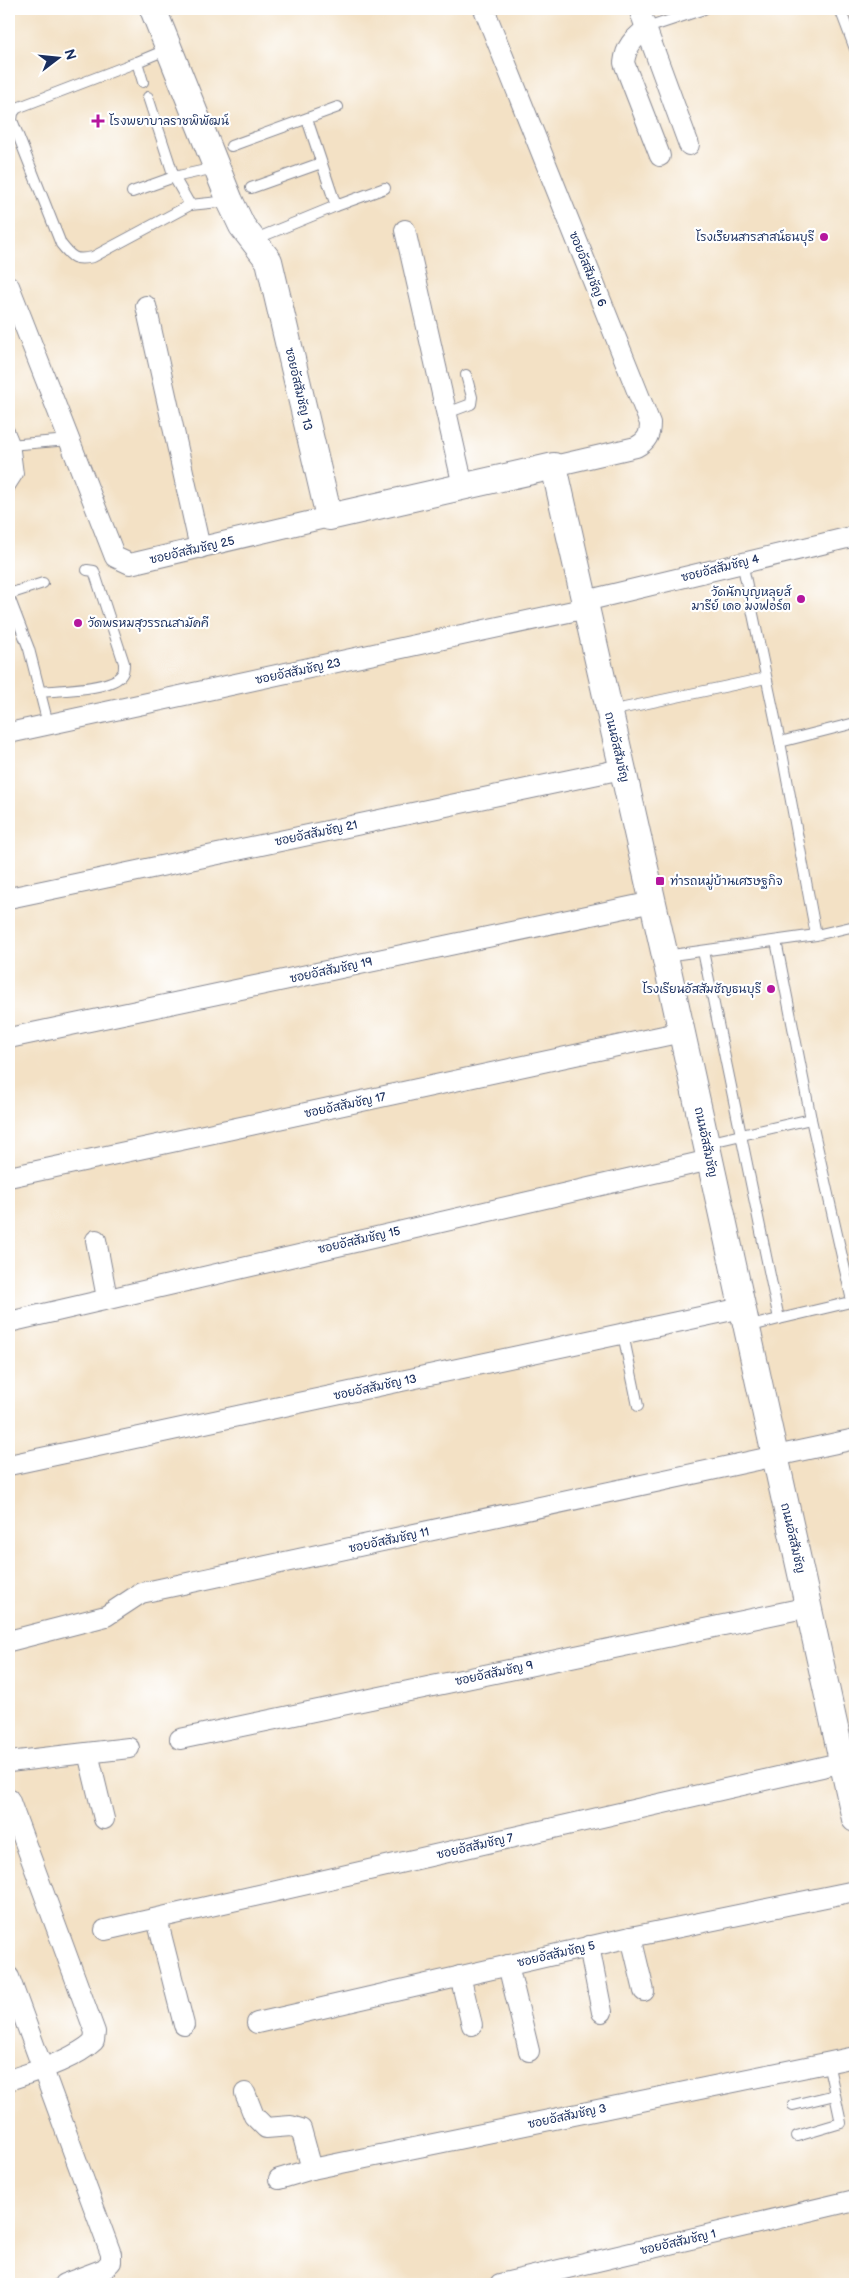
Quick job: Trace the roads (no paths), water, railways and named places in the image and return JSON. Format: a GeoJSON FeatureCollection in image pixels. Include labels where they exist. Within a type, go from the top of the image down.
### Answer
{"type":"FeatureCollection","features":[{"type":"Feature","properties":{"kind":"street"},"geometry":{"type":"LineString","coordinates":[[153,9],[216,168],[241,194],[242,226],[252,240]]}},
{"type":"Feature","properties":{"kind":"street","name":"ซอยอัสสัมชัญ 6"},"geometry":{"type":"LineString","coordinates":[[484,9],[650,423],[650,433],[645,442],[636,447],[554,466]]}},
{"type":"Feature","properties":{"kind":"street"},"geometry":{"type":"LineString","coordinates":[[639,9],[689,146]]}},
{"type":"Feature","properties":{"kind":"street"},"geometry":{"type":"LineString","coordinates":[[647,28],[632,40],[625,50],[624,63],[660,156]]}},
{"type":"Feature","properties":{"kind":"street"},"geometry":{"type":"LineString","coordinates":[[405,230],[463,486]]}},
{"type":"Feature","properties":{"kind":"street","name":"ซอยอัสสัมชัญ 13"},"geometry":{"type":"LineString","coordinates":[[252,240],[269,261],[329,517]]}},
{"type":"Feature","properties":{"kind":"street","name":"ซอยอัสสัมชัญ 25"},"geometry":{"type":"LineString","coordinates":[[9,286],[115,557],[130,564],[554,466]]}},
{"type":"Feature","properties":{"kind":"street"},"geometry":{"type":"LineString","coordinates":[[146,306],[200,548]]}},
{"type":"Feature","properties":{"kind":"street","name":"ถนนอัสสัมชัญ"},"geometry":{"type":"LineString","coordinates":[[554,466],[682,1032],[855,1819]]}},
{"type":"Feature","properties":{"kind":"street","name":"ซอยอัสสัมชัญ 4"},"geometry":{"type":"LineString","coordinates":[[586,605],[742,562],[855,536]]}},
{"type":"Feature","properties":{"kind":"street","name":"ซอยอัสสัมชัญ 23"},"geometry":{"type":"LineString","coordinates":[[9,733],[586,605]]}},
{"type":"Feature","properties":{"kind":"street","name":"ซอยอัสสัมชัญ 21"},"geometry":{"type":"LineString","coordinates":[[9,898],[622,769]]}},
{"type":"Feature","properties":{"kind":"street","name":"ซอยอัสสัมชัญ 19"},"geometry":{"type":"LineString","coordinates":[[9,1038],[653,902]]}},
{"type":"Feature","properties":{"kind":"street","name":"ซอยอัสสัมชัญ 17"},"geometry":{"type":"LineString","coordinates":[[9,1177],[682,1032]]}},
{"type":"Feature","properties":{"kind":"street","name":"ซอยอัสสัมชัญ 15"},"geometry":{"type":"LineString","coordinates":[[9,1322],[708,1152]]}},
{"type":"Feature","properties":{"kind":"street"},"geometry":{"type":"LineString","coordinates":[[96,1240],[107,1298]]}},
{"type":"Feature","properties":{"kind":"street","name":"ซอยอัสสัมชัญ 13"},"geometry":{"type":"LineString","coordinates":[[9,1466],[623,1334],[744,1318]]}},
{"type":"Feature","properties":{"kind":"street","name":"ซอยอัสสัมชัญ 11"},"geometry":{"type":"LineString","coordinates":[[9,1642],[106,1616],[140,1593],[855,1439]]}},
{"type":"Feature","properties":{"kind":"street","name":"ซอยอัสสัมชัญ 9"},"geometry":{"type":"LineString","coordinates":[[180,1739],[809,1607]]}},
{"type":"Feature","properties":{"kind":"street"},"geometry":{"type":"LineString","coordinates":[[9,1762],[129,1748]]}},
{"type":"Feature","properties":{"kind":"street"},"geometry":{"type":"LineString","coordinates":[[88,1752],[104,1819]]}},
{"type":"Feature","properties":{"kind":"street","name":"ซอยอัสสัมชัญ 7"},"geometry":{"type":"LineString","coordinates":[[105,1930],[844,1762]]}},
{"type":"Feature","properties":{"kind":"street"},"geometry":{"type":"LineString","coordinates":[[9,1799],[94,2032],[94,2041],[87,2048],[9,2080]]}},
{"type":"Feature","properties":{"kind":"street","name":"ซอยอัสสัมชัญ 5"},"geometry":{"type":"LineString","coordinates":[[257,2022],[589,1946],[855,1891]]}},
{"type":"Feature","properties":{"kind":"street"},"geometry":{"type":"LineString","coordinates":[[157,1919],[184,2025]]}},
{"type":"Feature","properties":{"kind":"street"},"geometry":{"type":"LineString","coordinates":[[631,1937],[644,1992]]}},
{"type":"Feature","properties":{"kind":"street"},"geometry":{"type":"LineString","coordinates":[[589,1946],[602,2012]]}},
{"type":"Feature","properties":{"kind":"street"},"geometry":{"type":"LineString","coordinates":[[508,1965],[529,2051]]}},
{"type":"Feature","properties":{"kind":"street"},"geometry":{"type":"LineString","coordinates":[[460,1976],[472,2024]]}},
{"type":"Feature","properties":{"kind":"street"},"geometry":{"type":"LineString","coordinates":[[9,1977],[111,2254],[111,2262],[104,2269],[85,2280],[64,2284]]}},
{"type":"Feature","properties":{"kind":"street","name":"ซอยอัสสัมชัญ 3"},"geometry":{"type":"LineString","coordinates":[[279,2179],[312,2169],[855,2057]]}},
{"type":"Feature","properties":{"kind":"street"},"geometry":{"type":"LineString","coordinates":[[245,2093],[254,2116],[266,2128],[292,2126],[301,2129],[312,2169]]}},
{"type":"Feature","properties":{"kind":"street","name":"ซอยอัสสัมชัญ 1"},"geometry":{"type":"LineString","coordinates":[[500,2284],[855,2200]]}},
{"type":"Feature","properties":{"kind":"lane"},"geometry":{"type":"LineString","coordinates":[[647,28],[704,9]]}},
{"type":"Feature","properties":{"kind":"lane"},"geometry":{"type":"LineString","coordinates":[[840,9],[855,49]]}},
{"type":"Feature","properties":{"kind":"lane"},"geometry":{"type":"LineString","coordinates":[[169,49],[17,108],[13,113],[12,120],[61,244],[69,255],[80,260],[93,257],[190,205],[241,194],[322,163]]}},
{"type":"Feature","properties":{"kind":"lane"},"geometry":{"type":"LineString","coordinates":[[137,62],[143,82]]}},
{"type":"Feature","properties":{"kind":"lane"},"geometry":{"type":"LineString","coordinates":[[148,97],[174,177],[190,205]]}},
{"type":"Feature","properties":{"kind":"lane"},"geometry":{"type":"LineString","coordinates":[[231,146],[338,107]]}},
{"type":"Feature","properties":{"kind":"lane"},"geometry":{"type":"LineString","coordinates":[[307,119],[336,206]]}},
{"type":"Feature","properties":{"kind":"lane"},"geometry":{"type":"LineString","coordinates":[[132,192],[174,177],[216,168]]}},
{"type":"Feature","properties":{"kind":"lane"},"geometry":{"type":"LineString","coordinates":[[252,240],[385,188]]}},
{"type":"Feature","properties":{"kind":"lane"},"geometry":{"type":"LineString","coordinates":[[447,413],[471,404],[472,397],[466,374]]}},
{"type":"Feature","properties":{"kind":"lane"},"geometry":{"type":"LineString","coordinates":[[9,431],[18,474],[9,488]]}},
{"type":"Feature","properties":{"kind":"lane"},"geometry":{"type":"LineString","coordinates":[[11,444],[69,440]]}},
{"type":"Feature","properties":{"kind":"lane"},"geometry":{"type":"LineString","coordinates":[[742,562],[780,742],[816,935]]}},
{"type":"Feature","properties":{"kind":"lane"},"geometry":{"type":"LineString","coordinates":[[40,692],[103,686],[122,674],[124,663],[102,594],[94,571],[87,570]]}},
{"type":"Feature","properties":{"kind":"lane"},"geometry":{"type":"LineString","coordinates":[[43,583],[9,595],[29,649],[48,724]]}},
{"type":"Feature","properties":{"kind":"lane"},"geometry":{"type":"LineString","coordinates":[[609,711],[766,678]]}},
{"type":"Feature","properties":{"kind":"lane"},"geometry":{"type":"LineString","coordinates":[[780,742],[855,723]]}},
{"type":"Feature","properties":{"kind":"lane"},"geometry":{"type":"LineString","coordinates":[[665,956],[816,935],[855,926]]}},
{"type":"Feature","properties":{"kind":"lane"},"geometry":{"type":"LineString","coordinates":[[744,1318],[779,1319],[854,1301],[811,1119],[776,941]]}},
{"type":"Feature","properties":{"kind":"lane"},"geometry":{"type":"LineString","coordinates":[[702,951],[779,1319]]}},
{"type":"Feature","properties":{"kind":"lane"},"geometry":{"type":"LineString","coordinates":[[708,1152],[742,1135],[811,1119]]}},
{"type":"Feature","properties":{"kind":"lane"},"geometry":{"type":"LineString","coordinates":[[623,1334],[638,1406]]}},
{"type":"Feature","properties":{"kind":"lane"},"geometry":{"type":"LineString","coordinates":[[796,2136],[841,2123],[828,2062]]}},
{"type":"Feature","properties":{"kind":"lane"},"geometry":{"type":"LineString","coordinates":[[793,2105],[835,2094]]}},
{"type":"Feature","properties":{"kind":"place","name":"โรงพยาบาลราชพิพัฒน์"},"geometry":{"type":"Point","coordinates":[98,121]}},
{"type":"Feature","properties":{"kind":"place","name":"โรงเรียนสารสาสน์ธนบุรี"},"geometry":{"type":"Point","coordinates":[824,237]}},
{"type":"Feature","properties":{"kind":"place","name":"วัดนักบุญหลุยส์ มารีย์ เดอ มงฟอร์ต"},"geometry":{"type":"Point","coordinates":[801,599]}},
{"type":"Feature","properties":{"kind":"place","name":"วัดพรหมสุวรรณสามัคคี"},"geometry":{"type":"Point","coordinates":[78,623]}},
{"type":"Feature","properties":{"kind":"place","name":"ท่ารถหมู่บ้านเศรษฐกิจ"},"geometry":{"type":"Point","coordinates":[660,881]}},
{"type":"Feature","properties":{"kind":"place","name":"โรงเรียนอัสสัมชัญธนบุรี"},"geometry":{"type":"Point","coordinates":[771,989]}}]}
